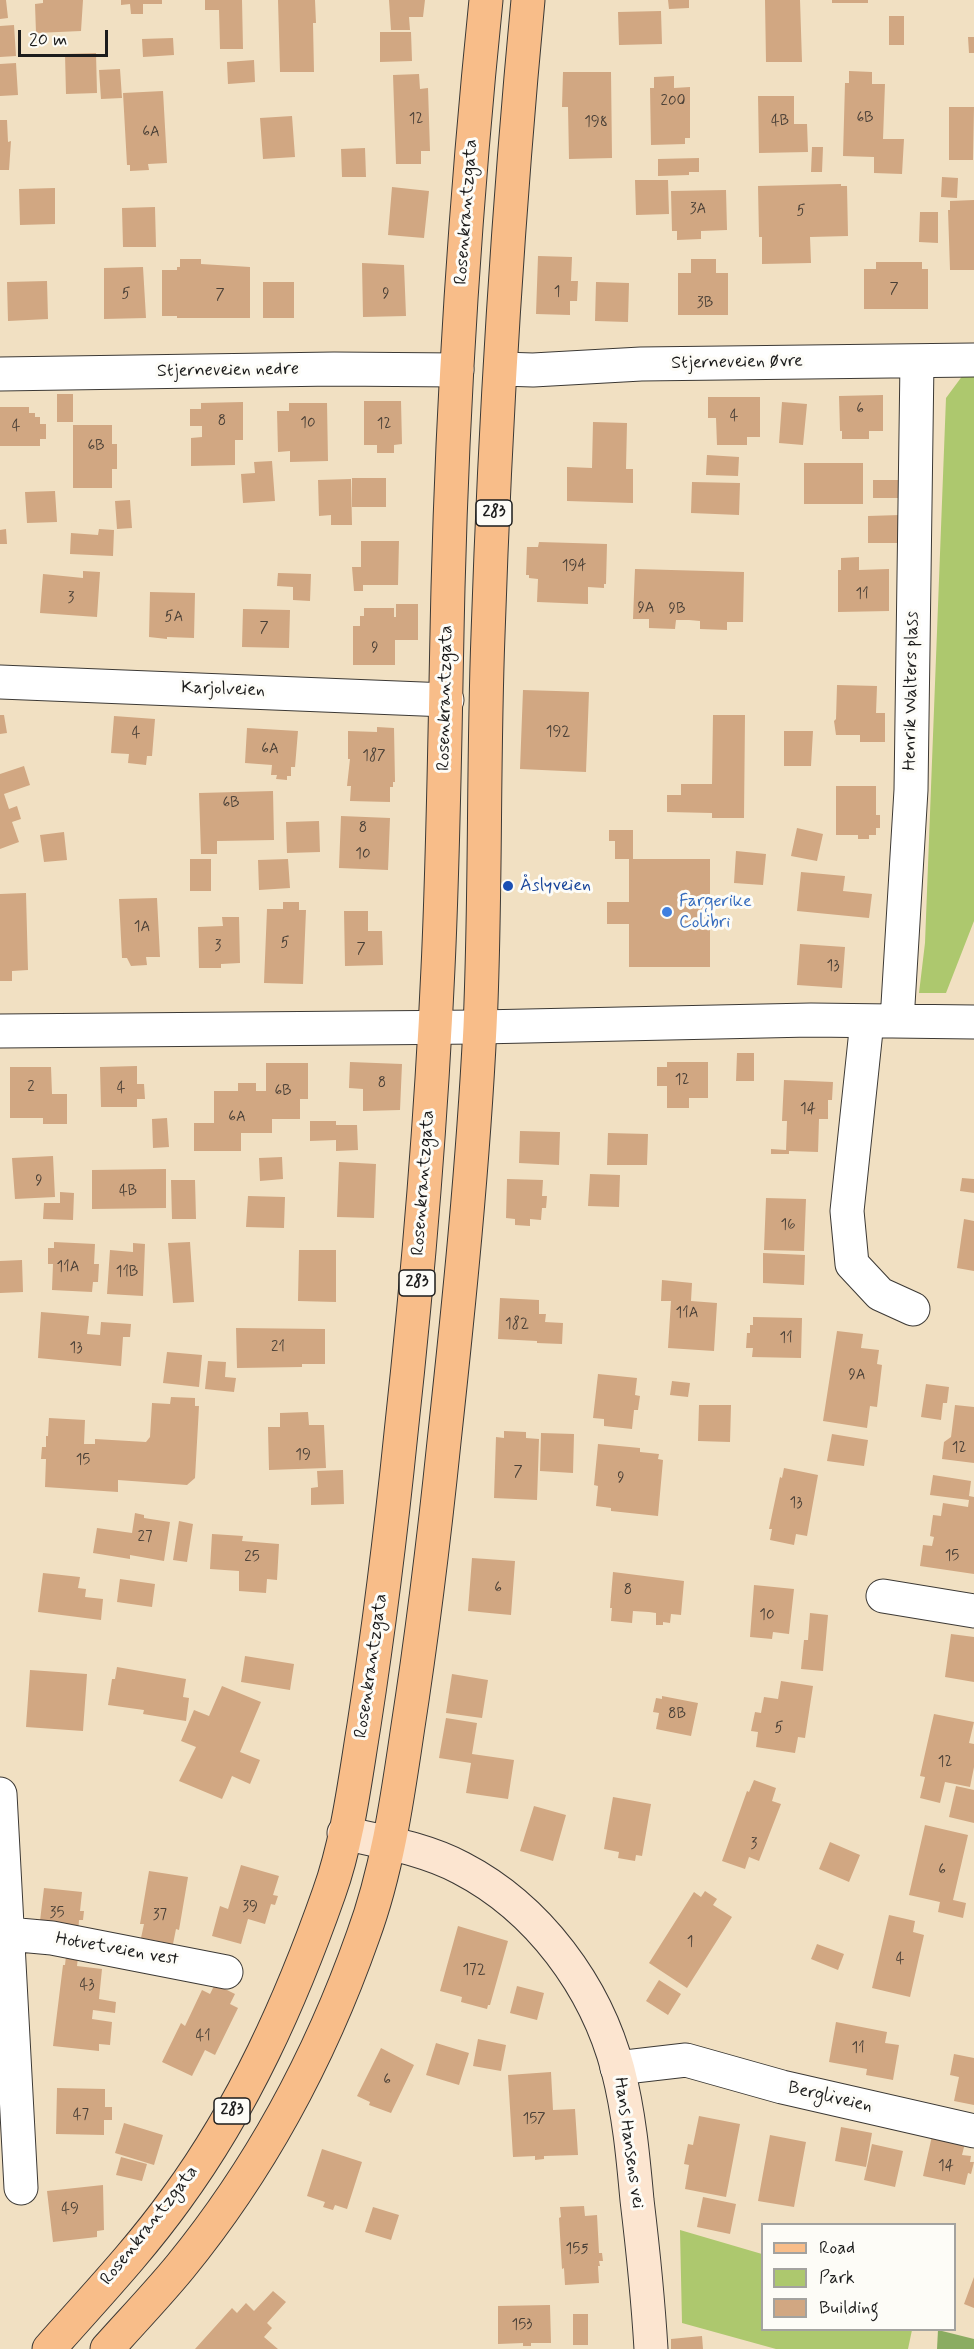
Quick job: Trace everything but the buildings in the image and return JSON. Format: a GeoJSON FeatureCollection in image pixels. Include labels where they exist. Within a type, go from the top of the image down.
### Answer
{"type":"FeatureCollection","features":[{"type":"Feature","properties":{"kind":"main road","name":"Rosenkrantzgata"},"geometry":{"type":"LineString","coordinates":[[49,2349],[175,2201],[215,2140],[261,2060],[291,1993],[332,1884],[344,1833],[366,1710],[390,1539],[413,1322],[435,1027],[447,700],[448,586],[463,248],[486,0]]}},
{"type":"Feature","properties":{"kind":"main road","name":"283"},"geometry":{"type":"LineString","coordinates":[[107,2349],[182,2265],[242,2182],[299,2086],[336,2008],[363,1938],[388,1843],[415,1684],[433,1542],[466,1235],[480,1027],[488,635],[501,369],[514,159],[528,0]]}},
{"type":"Feature","properties":{"kind":"main road","name":"Hans Hansens vei"},"geometry":{"type":"LineString","coordinates":[[344,1833],[388,1843],[459,1866],[505,1895],[536,1922],[584,1988],[617,2068],[629,2125],[651,2349]]}},
{"type":"Feature","properties":{"kind":"street","name":"Stjerneveien øvre"},"geometry":{"type":"LineString","coordinates":[[501,369],[533,370],[641,364],[974,360]]}},
{"type":"Feature","properties":{"kind":"street","name":"Henrik Walters plass"},"geometry":{"type":"LineString","coordinates":[[913,1309],[880,1294],[852,1264],[847,1211],[882,1021],[911,790],[917,361]]}},
{"type":"Feature","properties":{"kind":"street","name":"Stjerneveien nedre"},"geometry":{"type":"LineString","coordinates":[[0,374],[334,369],[457,370]]}},
{"type":"Feature","properties":{"kind":"street","name":"Karjolveien"},"geometry":{"type":"LineString","coordinates":[[0,682],[447,700]]}},
{"type":"Feature","properties":{"kind":"street"},"geometry":{"type":"LineString","coordinates":[[0,1031],[480,1027],[811,1020],[974,1022]]}},
{"type":"Feature","properties":{"kind":"street"},"geometry":{"type":"LineString","coordinates":[[883,1596],[974,1611]]}},
{"type":"Feature","properties":{"kind":"street"},"geometry":{"type":"LineString","coordinates":[[0,1794],[21,2188]]}},
{"type":"Feature","properties":{"kind":"street","name":"Hotvetveien vest"},"geometry":{"type":"LineString","coordinates":[[8,1934],[52,1938],[226,1972]]}},
{"type":"Feature","properties":{"kind":"street","name":"Bergliveien"},"geometry":{"type":"LineString","coordinates":[[617,2068],[686,2060],[782,2087],[974,2131]]}},
{"type":"Feature","properties":{"kind":"green space"},"geometry":{"type":"Polygon","coordinates":[[[963,375],[974,375],[974,921],[946,993],[919,993],[925,943],[946,398],[963,375]]]}},
{"type":"Feature","properties":{"kind":"green space"},"geometry":{"type":"Polygon","coordinates":[[[680,2230],[761,2254],[761,2331],[912,2331],[908,2349],[776,2349],[682,2323],[680,2230]]]}},
{"type":"Feature","properties":{"kind":"green space"},"geometry":{"type":"Polygon","coordinates":[[[938,2331],[974,2339],[974,2349],[937,2349],[938,2331]]]}},
{"type":"Feature","properties":{"kind":"place","name":"Åslyveien"},"geometry":{"type":"Point","coordinates":[508,886]}},
{"type":"Feature","properties":{"kind":"place","name":"Fargerike Colibri"},"geometry":{"type":"Point","coordinates":[667,912]}}]}
